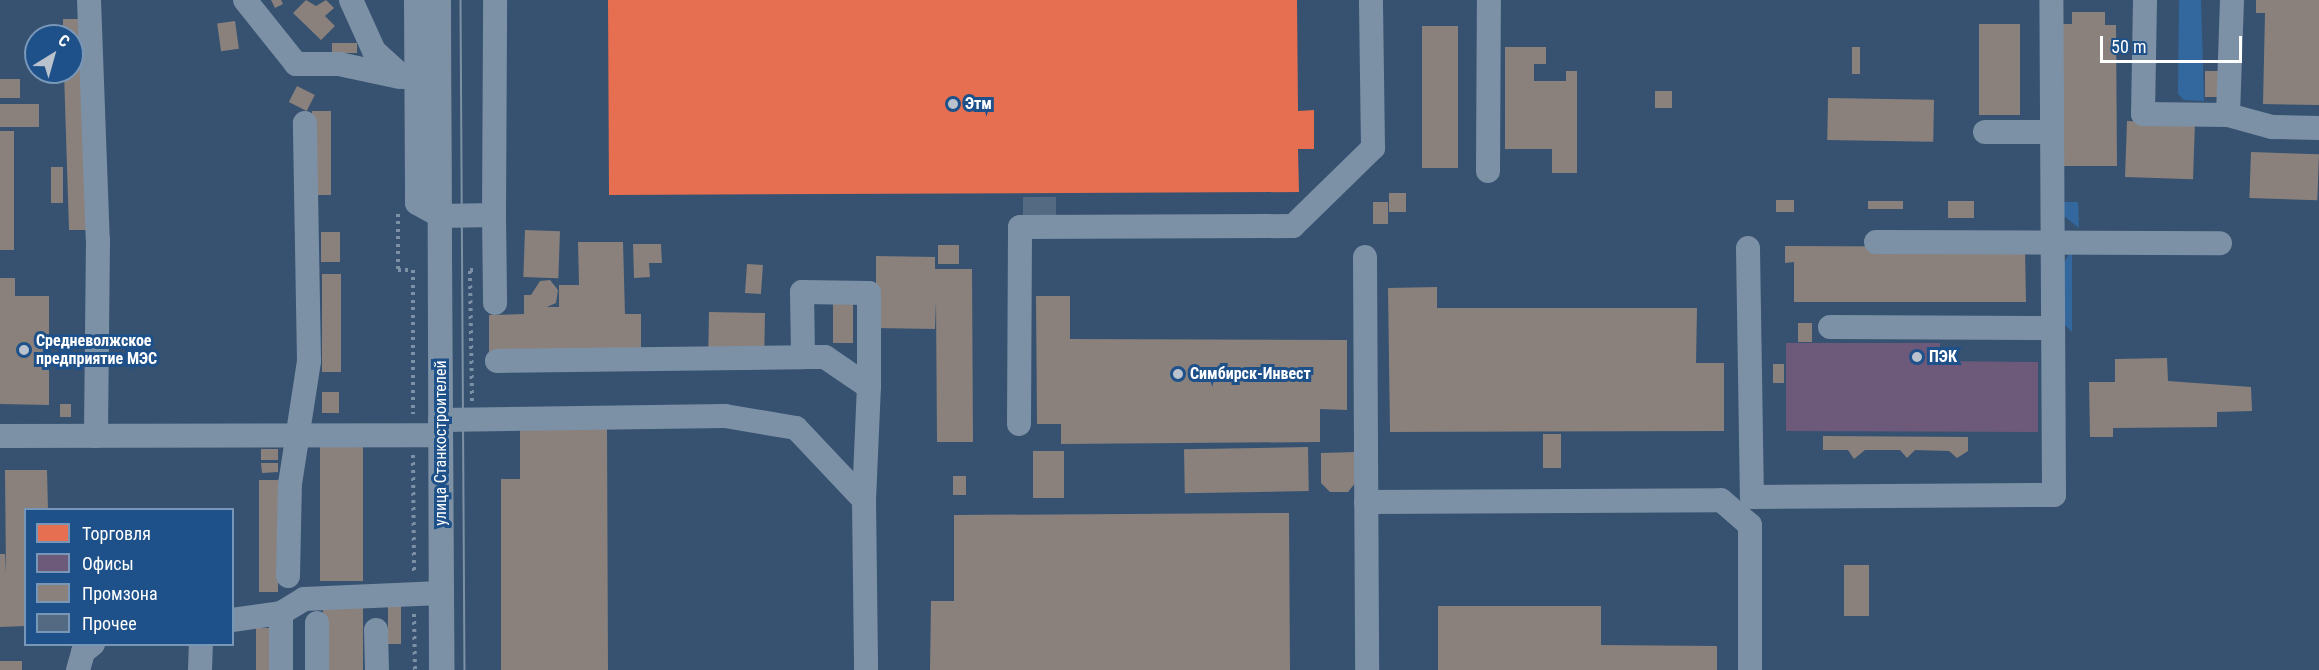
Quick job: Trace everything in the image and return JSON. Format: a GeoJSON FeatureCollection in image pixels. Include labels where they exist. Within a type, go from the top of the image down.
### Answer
{"type":"FeatureCollection","features":[{"type":"Feature","properties":{"kind":"street"},"geometry":{"type":"LineString","coordinates":[[89,0],[96,168],[96,436]]}},
{"type":"Feature","properties":{"kind":"street"},"geometry":{"type":"LineString","coordinates":[[245,0],[296,64],[339,64],[407,77]]}},
{"type":"Feature","properties":{"kind":"street"},"geometry":{"type":"LineString","coordinates":[[351,0],[374,51],[407,77]]}},
{"type":"Feature","properties":{"kind":"street"},"geometry":{"type":"LineString","coordinates":[[416,0],[407,77],[417,203],[440,216],[494,215]]}},
{"type":"Feature","properties":{"kind":"street","name":"улица Станкостроителей"},"geometry":{"type":"LineString","coordinates":[[439,0],[441,670]]}},
{"type":"Feature","properties":{"kind":"street"},"geometry":{"type":"LineString","coordinates":[[495,0],[495,303]]}},
{"type":"Feature","properties":{"kind":"street"},"geometry":{"type":"LineString","coordinates":[[1019,424],[1020,227],[1293,226],[1373,148],[1371,0]]}},
{"type":"Feature","properties":{"kind":"street"},"geometry":{"type":"LineString","coordinates":[[1488,171],[1489,0]]}},
{"type":"Feature","properties":{"kind":"street"},"geometry":{"type":"LineString","coordinates":[[1748,249],[1752,497],[2054,495],[2051,0]]}},
{"type":"Feature","properties":{"kind":"street"},"geometry":{"type":"LineString","coordinates":[[2145,0],[2143,114],[2228,115],[2272,127],[2319,128]]}},
{"type":"Feature","properties":{"kind":"street"},"geometry":{"type":"LineString","coordinates":[[2228,115],[2232,0]]}},
{"type":"Feature","properties":{"kind":"street"},"geometry":{"type":"LineString","coordinates":[[288,576],[290,484],[309,361],[305,123]]}},
{"type":"Feature","properties":{"kind":"street"},"geometry":{"type":"LineString","coordinates":[[1985,132],[2052,132]]}},
{"type":"Feature","properties":{"kind":"street"},"geometry":{"type":"LineString","coordinates":[[1876,242],[2220,243]]}},
{"type":"Feature","properties":{"kind":"street"},"geometry":{"type":"LineString","coordinates":[[1365,257],[1367,670]]}},
{"type":"Feature","properties":{"kind":"street"},"geometry":{"type":"LineString","coordinates":[[803,357],[802,292],[869,293],[869,387],[864,500],[866,670]]}},
{"type":"Feature","properties":{"kind":"street"},"geometry":{"type":"LineString","coordinates":[[1830,327],[2053,328]]}},
{"type":"Feature","properties":{"kind":"street"},"geometry":{"type":"LineString","coordinates":[[497,361],[825,357],[869,387]]}},
{"type":"Feature","properties":{"kind":"street"},"geometry":{"type":"LineString","coordinates":[[0,436],[413,435],[441,428],[725,416],[796,428],[864,500]]}},
{"type":"Feature","properties":{"kind":"street"},"geometry":{"type":"LineString","coordinates":[[1366,502],[1721,500],[1750,525],[1750,670]]}},
{"type":"Feature","properties":{"kind":"street"},"geometry":{"type":"LineString","coordinates":[[234,620],[281,613],[304,598],[441,593]]}},
{"type":"Feature","properties":{"kind":"street"},"geometry":{"type":"LineString","coordinates":[[281,613],[281,670]]}},
{"type":"Feature","properties":{"kind":"street"},"geometry":{"type":"LineString","coordinates":[[376,630],[377,670]]}},
{"type":"Feature","properties":{"kind":"street"},"geometry":{"type":"LineString","coordinates":[[281,640],[317,632],[317,670]]}},
{"type":"Feature","properties":{"kind":"street"},"geometry":{"type":"LineString","coordinates":[[78,670],[83,652],[92,646]]}},
{"type":"Feature","properties":{"kind":"street"},"geometry":{"type":"LineString","coordinates":[[200,670],[201,646]]}},
{"type":"Feature","properties":{"kind":"path"},"geometry":{"type":"LineString","coordinates":[[399,202],[398,270],[413,270],[415,670]]}},
{"type":"Feature","properties":{"kind":"shaded area"},"geometry":{"type":"Polygon","coordinates":[[[2179,0],[2201,0],[2204,101],[2184,100],[2178,94],[2179,0]]]}},
{"type":"Feature","properties":{"kind":"shaded area"},"geometry":{"type":"Polygon","coordinates":[[[2059,202],[2078,202],[2079,228],[2064,216],[2059,202]]]}},
{"type":"Feature","properties":{"kind":"shaded area"},"geometry":{"type":"Polygon","coordinates":[[[2072,250],[2072,332],[2064,324],[2063,264],[2072,250]]]}},
{"type":"Feature","properties":{"kind":"building: Торговля","name":"Этм"},"geometry":{"type":"Polygon","coordinates":[[[608,0],[1297,0],[1298,111],[1314,110],[1314,149],[1298,149],[1299,192],[609,195],[608,0]]]}},
{"type":"Feature","properties":{"kind":"building: Офисы"},"geometry":{"type":"Polygon","coordinates":[[[1786,343],[1940,343],[1940,361],[2038,362],[2038,432],[1786,431],[1786,343]]]}},
{"type":"Feature","properties":{"kind":"building: Промзона"},"geometry":{"type":"Polygon","coordinates":[[[271,0],[281,0],[283,4],[275,8],[271,0]]]}},
{"type":"Feature","properties":{"kind":"building: Промзона"},"geometry":{"type":"Polygon","coordinates":[[[306,0],[316,6],[326,0],[334,8],[325,16],[335,26],[321,40],[293,13],[306,0]]]}},
{"type":"Feature","properties":{"kind":"building: Промзона"},"geometry":{"type":"Polygon","coordinates":[[[2256,0],[2319,0],[2319,105],[2263,104],[2265,13],[2256,13],[2256,0]]]}},
{"type":"Feature","properties":{"kind":"building: Промзона"},"geometry":{"type":"Polygon","coordinates":[[[2072,12],[2105,12],[2105,25],[2116,25],[2117,166],[2060,166],[2060,24],[2072,24],[2072,12]]]}},
{"type":"Feature","properties":{"kind":"building: Промзона"},"geometry":{"type":"Polygon","coordinates":[[[63,19],[82,19],[82,24],[63,24],[63,19]]]}},
{"type":"Feature","properties":{"kind":"building: Промзона"},"geometry":{"type":"Polygon","coordinates":[[[235,21],[239,49],[221,51],[217,24],[235,21]]]}},
{"type":"Feature","properties":{"kind":"building: Промзона"},"geometry":{"type":"Polygon","coordinates":[[[1979,24],[2020,24],[2020,115],[1979,115],[1979,24]]]}},
{"type":"Feature","properties":{"kind":"building: Промзона"},"geometry":{"type":"Polygon","coordinates":[[[1422,26],[1458,26],[1458,168],[1422,168],[1422,26]]]}},
{"type":"Feature","properties":{"kind":"building: Промзона"},"geometry":{"type":"Polygon","coordinates":[[[332,43],[357,43],[357,53],[332,53],[332,43]]]}},
{"type":"Feature","properties":{"kind":"building: Промзона"},"geometry":{"type":"Polygon","coordinates":[[[1505,47],[1546,47],[1546,64],[1534,64],[1534,81],[1566,81],[1566,71],[1577,71],[1577,173],[1552,173],[1552,149],[1505,149],[1505,47]]]}},
{"type":"Feature","properties":{"kind":"building: Промзона"},"geometry":{"type":"Polygon","coordinates":[[[1852,47],[1860,47],[1860,74],[1852,74],[1852,47]]]}},
{"type":"Feature","properties":{"kind":"building: Промзона"},"geometry":{"type":"Polygon","coordinates":[[[2205,71],[2221,71],[2221,97],[2205,97],[2205,71]]]}},
{"type":"Feature","properties":{"kind":"building: Промзона"},"geometry":{"type":"Polygon","coordinates":[[[0,79],[20,79],[20,98],[0,98],[0,79]]]}},
{"type":"Feature","properties":{"kind":"building: Промзона"},"geometry":{"type":"Polygon","coordinates":[[[84,79],[89,230],[69,230],[64,84],[84,84],[84,79]]]}},
{"type":"Feature","properties":{"kind":"building: Промзона"},"geometry":{"type":"Polygon","coordinates":[[[297,86],[315,95],[307,111],[289,102],[297,86]]]}},
{"type":"Feature","properties":{"kind":"building: Промзона"},"geometry":{"type":"Polygon","coordinates":[[[1655,91],[1672,91],[1672,108],[1655,108],[1655,91]]]}},
{"type":"Feature","properties":{"kind":"building: Промзона"},"geometry":{"type":"Polygon","coordinates":[[[1828,98],[1934,100],[1933,142],[1827,140],[1828,98]]]}},
{"type":"Feature","properties":{"kind":"building: Промзона"},"geometry":{"type":"Polygon","coordinates":[[[0,104],[39,104],[39,127],[0,127],[0,104]]]}},
{"type":"Feature","properties":{"kind":"building: Промзона"},"geometry":{"type":"Polygon","coordinates":[[[312,111],[331,111],[331,195],[312,195],[312,111]]]}},
{"type":"Feature","properties":{"kind":"building: Промзона"},"geometry":{"type":"Polygon","coordinates":[[[2127,121],[2195,123],[2193,179],[2125,177],[2127,121]]]}},
{"type":"Feature","properties":{"kind":"building: Промзона"},"geometry":{"type":"Polygon","coordinates":[[[0,131],[14,131],[14,250],[0,250],[0,131]]]}},
{"type":"Feature","properties":{"kind":"building: Промзона"},"geometry":{"type":"Polygon","coordinates":[[[2251,152],[2319,154],[2317,200],[2249,198],[2251,152]]]}},
{"type":"Feature","properties":{"kind":"building: Промзона"},"geometry":{"type":"Polygon","coordinates":[[[51,167],[63,167],[63,203],[51,203],[51,167]]]}},
{"type":"Feature","properties":{"kind":"building: Промзона"},"geometry":{"type":"Polygon","coordinates":[[[1389,193],[1406,193],[1406,212],[1389,212],[1389,193]]]}},
{"type":"Feature","properties":{"kind":"building: Промзона"},"geometry":{"type":"Polygon","coordinates":[[[1776,200],[1794,200],[1794,212],[1776,212],[1776,200]]]}},
{"type":"Feature","properties":{"kind":"building: Промзона"},"geometry":{"type":"Polygon","coordinates":[[[1868,201],[1903,201],[1903,209],[1868,209],[1868,201]]]}},
{"type":"Feature","properties":{"kind":"building: Промзона"},"geometry":{"type":"Polygon","coordinates":[[[1948,201],[1974,201],[1974,218],[1948,218],[1948,201]]]}},
{"type":"Feature","properties":{"kind":"building: Промзона"},"geometry":{"type":"Polygon","coordinates":[[[1373,202],[1388,202],[1388,224],[1373,224],[1373,202]]]}},
{"type":"Feature","properties":{"kind":"building: Промзона"},"geometry":{"type":"Polygon","coordinates":[[[525,230],[560,231],[558,278],[523,277],[525,230]]]}},
{"type":"Feature","properties":{"kind":"building: Промзона"},"geometry":{"type":"Polygon","coordinates":[[[321,232],[340,232],[340,262],[321,262],[321,232]]]}},
{"type":"Feature","properties":{"kind":"building: Промзона"},"geometry":{"type":"Polygon","coordinates":[[[578,242],[623,242],[625,314],[641,314],[641,351],[489,352],[489,315],[524,314],[524,295],[531,295],[540,281],[550,280],[558,290],[556,303],[547,307],[559,307],[559,285],[579,285],[578,242]]]}},
{"type":"Feature","properties":{"kind":"building: Промзона"},"geometry":{"type":"Polygon","coordinates":[[[633,244],[661,244],[662,263],[649,263],[650,277],[634,278],[633,244]]]}},
{"type":"Feature","properties":{"kind":"building: Промзона"},"geometry":{"type":"Polygon","coordinates":[[[938,245],[959,245],[959,264],[938,264],[938,245]]]}},
{"type":"Feature","properties":{"kind":"building: Промзона"},"geometry":{"type":"Polygon","coordinates":[[[1785,246],[2025,247],[2026,302],[1794,302],[1794,262],[1785,263],[1785,246]]]}},
{"type":"Feature","properties":{"kind":"building: Промзона"},"geometry":{"type":"Polygon","coordinates":[[[876,256],[935,257],[935,269],[972,269],[973,442],[937,442],[936,301],[935,329],[876,328],[876,256]]]}},
{"type":"Feature","properties":{"kind":"building: Промзона"},"geometry":{"type":"Polygon","coordinates":[[[747,264],[763,265],[761,294],[745,293],[747,264]]]}},
{"type":"Feature","properties":{"kind":"building: Промзона"},"geometry":{"type":"Polygon","coordinates":[[[322,274],[341,274],[341,372],[322,372],[322,274]]]}},
{"type":"Feature","properties":{"kind":"building: Промзона","name":"Средневолжское предприятие МЭС"},"geometry":{"type":"Polygon","coordinates":[[[0,278],[15,278],[15,296],[49,296],[49,405],[0,404],[0,278]]]}},
{"type":"Feature","properties":{"kind":"building: Промзона"},"geometry":{"type":"Polygon","coordinates":[[[1437,287],[1437,308],[1697,308],[1696,363],[1724,363],[1724,431],[1390,432],[1388,288],[1437,287]]]}},
{"type":"Feature","properties":{"kind":"building: Промзона","name":"Симбирск-Инвест"},"geometry":{"type":"Polygon","coordinates":[[[1036,296],[1070,296],[1070,339],[1347,340],[1347,410],[1320,409],[1320,442],[1061,444],[1061,424],[1037,424],[1036,296]]]}},
{"type":"Feature","properties":{"kind":"building: Промзона"},"geometry":{"type":"Polygon","coordinates":[[[833,304],[853,304],[853,343],[833,343],[833,304]]]}},
{"type":"Feature","properties":{"kind":"building: Промзона"},"geometry":{"type":"Polygon","coordinates":[[[709,312],[765,313],[764,348],[708,347],[709,312]]]}},
{"type":"Feature","properties":{"kind":"building: Промзона"},"geometry":{"type":"Polygon","coordinates":[[[1798,323],[1812,323],[1812,342],[1798,342],[1798,323]]]}},
{"type":"Feature","properties":{"kind":"building: Промзона"},"geometry":{"type":"Polygon","coordinates":[[[2167,358],[2168,381],[2251,387],[2252,411],[2217,412],[2217,427],[2113,428],[2113,437],[2090,437],[2089,382],[2115,382],[2115,359],[2167,358]]]}},
{"type":"Feature","properties":{"kind":"building: Промзона"},"geometry":{"type":"Polygon","coordinates":[[[1773,364],[1784,364],[1784,383],[1773,383],[1773,364]]]}},
{"type":"Feature","properties":{"kind":"building: Промзона"},"geometry":{"type":"Polygon","coordinates":[[[322,392],[339,392],[339,413],[322,413],[322,392]]]}},
{"type":"Feature","properties":{"kind":"building: Промзона"},"geometry":{"type":"Polygon","coordinates":[[[60,404],[71,404],[71,417],[60,417],[60,404]]]}},
{"type":"Feature","properties":{"kind":"building: Промзона"},"geometry":{"type":"Polygon","coordinates":[[[520,426],[607,426],[608,670],[501,670],[501,479],[520,479],[520,426]]]}},
{"type":"Feature","properties":{"kind":"building: Промзона"},"geometry":{"type":"Polygon","coordinates":[[[1543,434],[1561,434],[1561,468],[1543,468],[1543,434]]]}},
{"type":"Feature","properties":{"kind":"building: Промзона"},"geometry":{"type":"Polygon","coordinates":[[[1823,436],[1968,437],[1968,451],[1957,458],[1949,451],[1915,450],[1907,458],[1900,450],[1865,450],[1854,459],[1848,450],[1823,450],[1823,436]]]}},
{"type":"Feature","properties":{"kind":"building: Промзона"},"geometry":{"type":"Polygon","coordinates":[[[320,446],[363,446],[363,581],[320,581],[320,446]]]}},
{"type":"Feature","properties":{"kind":"building: Промзона"},"geometry":{"type":"Polygon","coordinates":[[[1308,447],[1309,491],[1185,493],[1184,449],[1308,447]]]}},
{"type":"Feature","properties":{"kind":"building: Промзона"},"geometry":{"type":"Polygon","coordinates":[[[261,449],[278,449],[278,460],[261,460],[261,449]]]}},
{"type":"Feature","properties":{"kind":"building: Промзона"},"geometry":{"type":"Polygon","coordinates":[[[1033,451],[1064,451],[1064,498],[1033,498],[1033,451]]]}},
{"type":"Feature","properties":{"kind":"building: Промзона"},"geometry":{"type":"Polygon","coordinates":[[[1356,452],[1356,482],[1348,492],[1330,492],[1321,483],[1321,453],[1356,452]]]}},
{"type":"Feature","properties":{"kind":"building: Промзона"},"geometry":{"type":"Polygon","coordinates":[[[261,463],[278,463],[278,472],[262,473],[261,463]]]}},
{"type":"Feature","properties":{"kind":"building: Промзона"},"geometry":{"type":"Polygon","coordinates":[[[5,470],[47,470],[48,508],[24,508],[24,626],[0,627],[0,554],[5,554],[6,574],[5,470]]]}},
{"type":"Feature","properties":{"kind":"building: Промзона"},"geometry":{"type":"Polygon","coordinates":[[[953,476],[966,476],[966,495],[953,495],[953,476]]]}},
{"type":"Feature","properties":{"kind":"building: Промзона"},"geometry":{"type":"Polygon","coordinates":[[[259,480],[278,480],[278,592],[259,592],[259,480]]]}},
{"type":"Feature","properties":{"kind":"building: Промзона"},"geometry":{"type":"Polygon","coordinates":[[[1289,513],[1290,670],[930,670],[931,601],[954,601],[954,515],[1289,513]]]}},
{"type":"Feature","properties":{"kind":"building: Промзона"},"geometry":{"type":"Polygon","coordinates":[[[1844,565],[1869,565],[1869,616],[1844,616],[1844,565]]]}},
{"type":"Feature","properties":{"kind":"building: Промзона"},"geometry":{"type":"Polygon","coordinates":[[[323,606],[363,606],[363,670],[323,670],[323,606]]]}},
{"type":"Feature","properties":{"kind":"building: Промзона"},"geometry":{"type":"Polygon","coordinates":[[[388,606],[401,606],[401,644],[388,644],[388,606]]]}},
{"type":"Feature","properties":{"kind":"building: Промзона"},"geometry":{"type":"Polygon","coordinates":[[[1438,606],[1601,606],[1601,645],[1717,646],[1717,670],[1438,670],[1438,606]]]}},
{"type":"Feature","properties":{"kind":"building: Промзона"},"geometry":{"type":"Polygon","coordinates":[[[256,628],[274,628],[274,670],[256,670],[256,628]]]}},
{"type":"Feature","properties":{"kind":"building: Промзона"},"geometry":{"type":"Polygon","coordinates":[[[0,661],[22,661],[22,670],[0,670],[0,661]]]}},
{"type":"Feature","properties":{"kind":"building: Прочее"},"geometry":{"type":"Polygon","coordinates":[[[1023,197],[1056,197],[1056,217],[1023,217],[1023,197]]]}},
{"type":"Feature","properties":{"kind":"tram line"},"geometry":{"type":"LineString","coordinates":[[450,0],[454,670]]}},
{"type":"Feature","properties":{"kind":"tram line"},"geometry":{"type":"LineString","coordinates":[[461,0],[465,670]]}},
{"type":"Feature","properties":{"kind":"place","name":"Этм"},"geometry":{"type":"Point","coordinates":[953,104]}},
{"type":"Feature","properties":{"kind":"place","name":"Средневолжское предприятие МЭС"},"geometry":{"type":"Point","coordinates":[24,350]}},
{"type":"Feature","properties":{"kind":"place","name":"ПЭК"},"geometry":{"type":"Point","coordinates":[1917,357]}},
{"type":"Feature","properties":{"kind":"place","name":"Симбирск-Инвест"},"geometry":{"type":"Point","coordinates":[1178,374]}}]}
